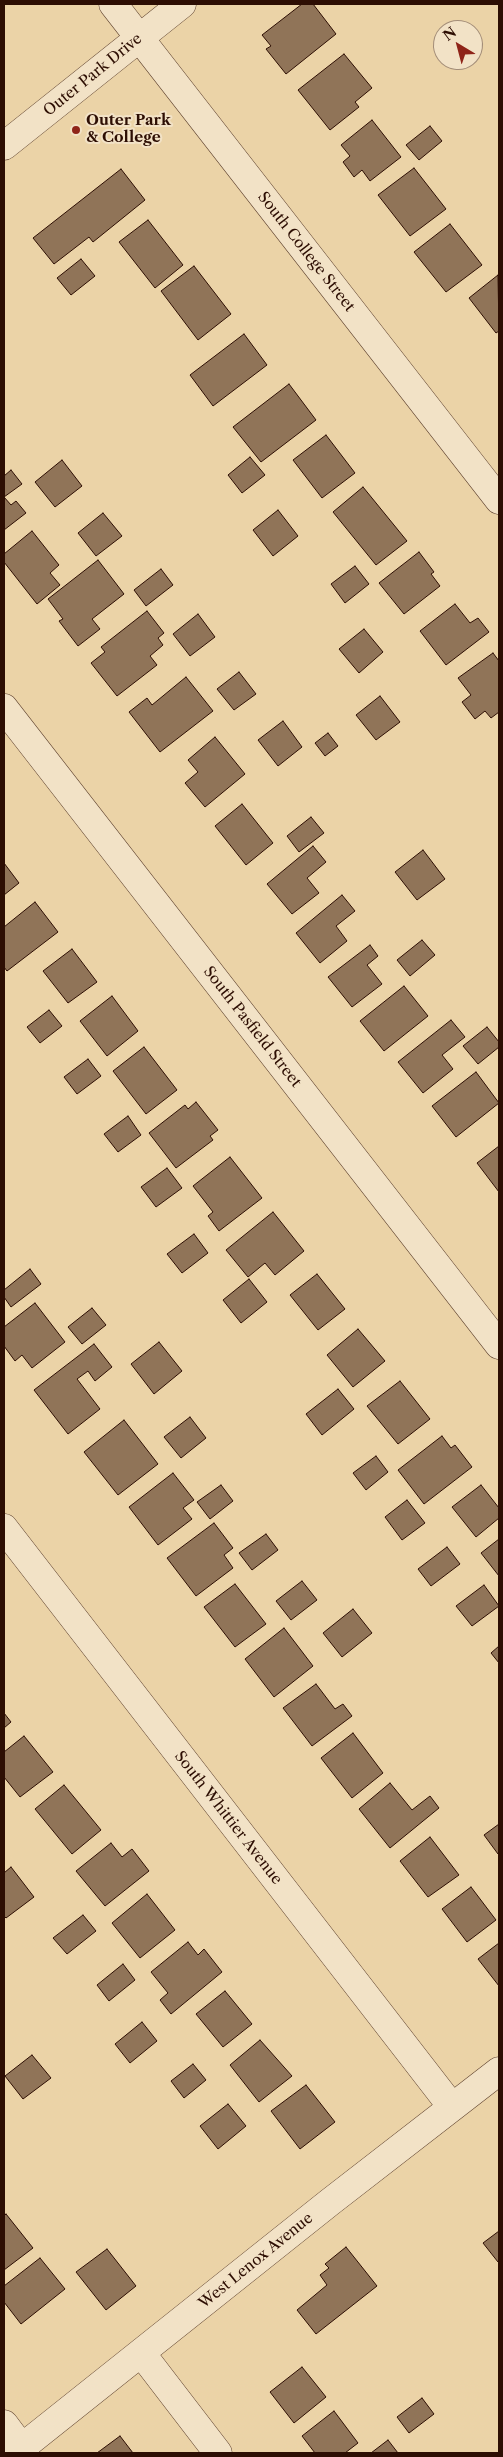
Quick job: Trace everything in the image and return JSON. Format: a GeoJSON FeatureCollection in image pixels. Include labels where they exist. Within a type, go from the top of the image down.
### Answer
{"type":"FeatureCollection","features":[{"type":"Feature","properties":{"kind":"street","name":"South College Street"},"geometry":{"type":"LineString","coordinates":[[113,4],[499,500]]}},
{"type":"Feature","properties":{"kind":"street","name":"Outer Park Drive"},"geometry":{"type":"LineString","coordinates":[[4,146],[182,4]]}},
{"type":"Feature","properties":{"kind":"street","name":"South Pasfield Street"},"geometry":{"type":"LineString","coordinates":[[4,708],[499,1346]]}},
{"type":"Feature","properties":{"kind":"street","name":"South Whittier Avenue"},"geometry":{"type":"LineString","coordinates":[[4,1528],[452,2107]]}},
{"type":"Feature","properties":{"kind":"street","name":"West Lenox Avenue"},"geometry":{"type":"LineString","coordinates":[[18,2450],[142,2354],[330,2202],[499,2071]]}},
{"type":"Feature","properties":{"kind":"street"},"geometry":{"type":"LineString","coordinates":[[142,2354],[218,2453]]}},
{"type":"Feature","properties":{"kind":"street"},"geometry":{"type":"LineString","coordinates":[[4,2424],[18,2450]]}},
{"type":"Feature","properties":{"kind":"building"},"geometry":{"type":"Polygon","coordinates":[[[302,4],[313,4],[336,34],[286,74],[266,49],[271,46],[262,35],[302,4]]]}},
{"type":"Feature","properties":{"kind":"building"},"geometry":{"type":"Polygon","coordinates":[[[344,54],[372,88],[355,102],[359,107],[330,130],[298,90],[344,54]]]}},
{"type":"Feature","properties":{"kind":"building"},"geometry":{"type":"Polygon","coordinates":[[[372,120],[401,157],[370,181],[362,170],[354,177],[343,162],[350,156],[341,145],[372,120]]]}},
{"type":"Feature","properties":{"kind":"building"},"geometry":{"type":"Polygon","coordinates":[[[430,126],[442,141],[419,160],[406,145],[430,126]]]}},
{"type":"Feature","properties":{"kind":"building"},"geometry":{"type":"Polygon","coordinates":[[[414,168],[446,209],[410,236],[378,195],[414,168]]]}},
{"type":"Feature","properties":{"kind":"building"},"geometry":{"type":"Polygon","coordinates":[[[121,169],[145,200],[93,242],[89,237],[54,264],[33,238],[121,169]]]}},
{"type":"Feature","properties":{"kind":"building"},"geometry":{"type":"Polygon","coordinates":[[[148,220],[183,265],[155,288],[119,242],[148,220]]]}},
{"type":"Feature","properties":{"kind":"building"},"geometry":{"type":"Polygon","coordinates":[[[450,224],[482,265],[446,292],[414,252],[450,224]]]}},
{"type":"Feature","properties":{"kind":"building"},"geometry":{"type":"Polygon","coordinates":[[[81,259],[95,276],[71,295],[57,278],[81,259]]]}},
{"type":"Feature","properties":{"kind":"building"},"geometry":{"type":"Polygon","coordinates":[[[194,266],[231,314],[198,340],[161,291],[194,266]]]}},
{"type":"Feature","properties":{"kind":"building"},"geometry":{"type":"Polygon","coordinates":[[[498,275],[499,331],[496,333],[469,298],[498,275]]]}},
{"type":"Feature","properties":{"kind":"building"},"geometry":{"type":"Polygon","coordinates":[[[244,334],[267,365],[213,406],[190,375],[244,334]]]}},
{"type":"Feature","properties":{"kind":"building"},"geometry":{"type":"Polygon","coordinates":[[[289,384],[316,420],[261,462],[233,427],[289,384]]]}},
{"type":"Feature","properties":{"kind":"building"},"geometry":{"type":"Polygon","coordinates":[[[326,435],[355,473],[322,498],[293,460],[326,435]]]}},
{"type":"Feature","properties":{"kind":"building"},"geometry":{"type":"Polygon","coordinates":[[[250,457],[265,475],[242,493],[228,475],[250,457]]]}},
{"type":"Feature","properties":{"kind":"building"},"geometry":{"type":"Polygon","coordinates":[[[62,460],[82,486],[55,507],[35,482],[62,460]]]}},
{"type":"Feature","properties":{"kind":"building"},"geometry":{"type":"Polygon","coordinates":[[[11,470],[22,484],[4,497],[4,476],[11,470]]]}},
{"type":"Feature","properties":{"kind":"building"},"geometry":{"type":"Polygon","coordinates":[[[363,487],[407,541],[376,565],[333,512],[363,487]]]}},
{"type":"Feature","properties":{"kind":"building"},"geometry":{"type":"Polygon","coordinates":[[[4,497],[11,505],[16,501],[26,513],[4,530],[4,497]]]}},
{"type":"Feature","properties":{"kind":"building"},"geometry":{"type":"Polygon","coordinates":[[[278,510],[298,536],[273,556],[253,530],[278,510]]]}},
{"type":"Feature","properties":{"kind":"building"},"geometry":{"type":"Polygon","coordinates":[[[103,513],[122,536],[96,556],[78,533],[103,513]]]}},
{"type":"Feature","properties":{"kind":"building"},"geometry":{"type":"Polygon","coordinates":[[[32,531],[59,565],[50,573],[60,585],[37,604],[4,562],[4,554],[32,531]]]}},
{"type":"Feature","properties":{"kind":"building"},"geometry":{"type":"Polygon","coordinates":[[[419,552],[434,572],[431,574],[440,586],[404,614],[379,583],[419,552]]]}},
{"type":"Feature","properties":{"kind":"building"},"geometry":{"type":"Polygon","coordinates":[[[98,560],[124,594],[92,619],[100,629],[78,646],[59,621],[63,619],[48,599],[98,560]]]}},
{"type":"Feature","properties":{"kind":"building"},"geometry":{"type":"Polygon","coordinates":[[[355,566],[369,584],[345,603],[331,584],[355,566]]]}},
{"type":"Feature","properties":{"kind":"building"},"geometry":{"type":"Polygon","coordinates":[[[161,569],[173,585],[146,606],[134,590],[161,569]]]}},
{"type":"Feature","properties":{"kind":"building"},"geometry":{"type":"Polygon","coordinates":[[[455,604],[470,623],[478,618],[489,632],[446,665],[420,631],[455,604]]]}},
{"type":"Feature","properties":{"kind":"building"},"geometry":{"type":"Polygon","coordinates":[[[147,611],[164,633],[158,638],[163,645],[150,656],[157,665],[117,696],[91,663],[105,652],[101,647],[147,611]]]}},
{"type":"Feature","properties":{"kind":"building"},"geometry":{"type":"Polygon","coordinates":[[[198,614],[215,637],[190,656],[173,634],[198,614]]]}},
{"type":"Feature","properties":{"kind":"building"},"geometry":{"type":"Polygon","coordinates":[[[364,629],[383,652],[359,673],[339,649],[364,629]]]}},
{"type":"Feature","properties":{"kind":"building"},"geometry":{"type":"Polygon","coordinates":[[[493,653],[499,661],[499,712],[491,718],[485,711],[475,719],[462,702],[471,695],[458,678],[493,653]]]}},
{"type":"Feature","properties":{"kind":"building"},"geometry":{"type":"Polygon","coordinates":[[[239,672],[256,694],[234,710],[217,689],[239,672]]]}},
{"type":"Feature","properties":{"kind":"building"},"geometry":{"type":"Polygon","coordinates":[[[186,677],[213,711],[160,752],[129,712],[147,698],[152,705],[186,677]]]}},
{"type":"Feature","properties":{"kind":"building"},"geometry":{"type":"Polygon","coordinates":[[[380,696],[400,722],[376,740],[356,715],[380,696]]]}},
{"type":"Feature","properties":{"kind":"building"},"geometry":{"type":"Polygon","coordinates":[[[283,721],[302,747],[278,766],[258,740],[283,721]]]}},
{"type":"Feature","properties":{"kind":"building"},"geometry":{"type":"Polygon","coordinates":[[[328,733],[338,746],[325,756],[315,743],[328,733]]]}},
{"type":"Feature","properties":{"kind":"building"},"geometry":{"type":"Polygon","coordinates":[[[215,737],[245,774],[205,807],[185,783],[198,772],[188,760],[215,737]]]}},
{"type":"Feature","properties":{"kind":"building"},"geometry":{"type":"Polygon","coordinates":[[[242,804],[273,843],[246,865],[215,826],[242,804]]]}},
{"type":"Feature","properties":{"kind":"building"},"geometry":{"type":"Polygon","coordinates":[[[311,817],[324,833],[299,852],[287,836],[311,817]]]}},
{"type":"Feature","properties":{"kind":"building"},"geometry":{"type":"Polygon","coordinates":[[[313,846],[326,862],[307,878],[319,893],[292,914],[267,884],[313,846]]]}},
{"type":"Feature","properties":{"kind":"building"},"geometry":{"type":"Polygon","coordinates":[[[423,850],[445,879],[417,900],[395,872],[423,850]]]}},
{"type":"Feature","properties":{"kind":"building"},"geometry":{"type":"Polygon","coordinates":[[[4,863],[19,883],[4,895],[4,863]]]}},
{"type":"Feature","properties":{"kind":"building"},"geometry":{"type":"Polygon","coordinates":[[[342,895],[355,911],[336,926],[347,941],[320,963],[296,933],[342,895]]]}},
{"type":"Feature","properties":{"kind":"building"},"geometry":{"type":"Polygon","coordinates":[[[35,902],[58,932],[7,971],[4,967],[4,927],[35,902]]]}},
{"type":"Feature","properties":{"kind":"building"},"geometry":{"type":"Polygon","coordinates":[[[422,940],[435,955],[410,976],[397,960],[422,940]]]}},
{"type":"Feature","properties":{"kind":"building"},"geometry":{"type":"Polygon","coordinates":[[[370,945],[378,956],[367,965],[382,984],[352,1007],[328,977],[370,945]]]}},
{"type":"Feature","properties":{"kind":"building"},"geometry":{"type":"Polygon","coordinates":[[[72,949],[97,982],[68,1003],[43,971],[72,949]]]}},
{"type":"Feature","properties":{"kind":"building"},"geometry":{"type":"Polygon","coordinates":[[[404,986],[428,1016],[384,1051],[360,1021],[404,986]]]}},
{"type":"Feature","properties":{"kind":"building"},"geometry":{"type":"Polygon","coordinates":[[[112,996],[138,1031],[107,1056],[80,1021],[112,996]]]}},
{"type":"Feature","properties":{"kind":"building"},"geometry":{"type":"Polygon","coordinates":[[[49,1010],[62,1026],[40,1043],[27,1027],[49,1010]]]}},
{"type":"Feature","properties":{"kind":"building"},"geometry":{"type":"Polygon","coordinates":[[[451,1020],[465,1037],[442,1055],[453,1069],[423,1093],[398,1062],[451,1020]]]}},
{"type":"Feature","properties":{"kind":"building"},"geometry":{"type":"Polygon","coordinates":[[[487,1027],[499,1042],[499,1047],[478,1064],[463,1046],[487,1027]]]}},
{"type":"Feature","properties":{"kind":"building"},"geometry":{"type":"Polygon","coordinates":[[[144,1047],[177,1090],[146,1114],[113,1071],[144,1047]]]}},
{"type":"Feature","properties":{"kind":"building"},"geometry":{"type":"Polygon","coordinates":[[[88,1059],[101,1076],[77,1094],[64,1077],[88,1059]]]}},
{"type":"Feature","properties":{"kind":"building"},"geometry":{"type":"Polygon","coordinates":[[[476,1072],[499,1103],[456,1137],[432,1106],[476,1072]]]}},
{"type":"Feature","properties":{"kind":"building"},"geometry":{"type":"Polygon","coordinates":[[[196,1102],[218,1130],[210,1136],[213,1140],[176,1168],[149,1133],[185,1105],[188,1109],[196,1102]]]}},
{"type":"Feature","properties":{"kind":"building"},"geometry":{"type":"Polygon","coordinates":[[[128,1116],[141,1135],[118,1152],[104,1134],[128,1116]]]}},
{"type":"Feature","properties":{"kind":"building"},"geometry":{"type":"Polygon","coordinates":[[[499,1146],[499,1192],[477,1163],[499,1146]]]}},
{"type":"Feature","properties":{"kind":"building"},"geometry":{"type":"Polygon","coordinates":[[[230,1157],[262,1198],[219,1231],[208,1216],[213,1212],[193,1186],[230,1157]]]}},
{"type":"Feature","properties":{"kind":"building"},"geometry":{"type":"Polygon","coordinates":[[[167,1168],[182,1188],[156,1207],[141,1187],[167,1168]]]}},
{"type":"Feature","properties":{"kind":"building"},"geometry":{"type":"Polygon","coordinates":[[[273,1212],[304,1251],[275,1275],[265,1263],[248,1277],[226,1250],[273,1212]]]}},
{"type":"Feature","properties":{"kind":"building"},"geometry":{"type":"Polygon","coordinates":[[[194,1234],[208,1253],[182,1273],[167,1254],[194,1234]]]}},
{"type":"Feature","properties":{"kind":"building"},"geometry":{"type":"Polygon","coordinates":[[[30,1269],[41,1284],[11,1307],[4,1297],[4,1290],[30,1269]]]}},
{"type":"Feature","properties":{"kind":"building"},"geometry":{"type":"Polygon","coordinates":[[[317,1274],[345,1309],[318,1330],[290,1295],[317,1274]]]}},
{"type":"Feature","properties":{"kind":"building"},"geometry":{"type":"Polygon","coordinates":[[[249,1279],[267,1302],[241,1323],[223,1300],[249,1279]]]}},
{"type":"Feature","properties":{"kind":"building"},"geometry":{"type":"Polygon","coordinates":[[[35,1303],[65,1342],[32,1368],[22,1355],[15,1361],[4,1346],[4,1327],[35,1303]]]}},
{"type":"Feature","properties":{"kind":"building"},"geometry":{"type":"Polygon","coordinates":[[[92,1308],[106,1325],[82,1344],[68,1327],[92,1308]]]}},
{"type":"Feature","properties":{"kind":"building"},"geometry":{"type":"Polygon","coordinates":[[[358,1329],[385,1361],[353,1387],[327,1355],[358,1329]]]}},
{"type":"Feature","properties":{"kind":"building"},"geometry":{"type":"Polygon","coordinates":[[[159,1342],[182,1371],[154,1394],[131,1364],[159,1342]]]}},
{"type":"Feature","properties":{"kind":"building"},"geometry":{"type":"Polygon","coordinates":[[[94,1344],[112,1367],[95,1381],[88,1371],[77,1379],[100,1409],[68,1434],[34,1390],[94,1344]]]}},
{"type":"Feature","properties":{"kind":"building"},"geometry":{"type":"Polygon","coordinates":[[[400,1381],[430,1419],[398,1444],[367,1406],[400,1381]]]}},
{"type":"Feature","properties":{"kind":"building"},"geometry":{"type":"Polygon","coordinates":[[[338,1389],[354,1409],[322,1435],[306,1414],[338,1389]]]}},
{"type":"Feature","properties":{"kind":"building"},"geometry":{"type":"Polygon","coordinates":[[[190,1417],[206,1438],[181,1458],[164,1437],[190,1417]]]}},
{"type":"Feature","properties":{"kind":"building"},"geometry":{"type":"Polygon","coordinates":[[[124,1420],[158,1464],[118,1495],[84,1452],[124,1420]]]}},
{"type":"Feature","properties":{"kind":"building"},"geometry":{"type":"Polygon","coordinates":[[[442,1436],[451,1448],[455,1445],[472,1467],[424,1504],[398,1470],[442,1436]]]}},
{"type":"Feature","properties":{"kind":"building"},"geometry":{"type":"Polygon","coordinates":[[[376,1456],[388,1472],[366,1490],[353,1473],[376,1456]]]}},
{"type":"Feature","properties":{"kind":"building"},"geometry":{"type":"Polygon","coordinates":[[[173,1473],[194,1500],[183,1508],[192,1519],[158,1545],[129,1507],[173,1473]]]}},
{"type":"Feature","properties":{"kind":"building"},"geometry":{"type":"Polygon","coordinates":[[[221,1485],[233,1501],[210,1519],[197,1502],[221,1485]]]}},
{"type":"Feature","properties":{"kind":"building"},"geometry":{"type":"Polygon","coordinates":[[[481,1485],[499,1508],[499,1518],[476,1537],[452,1507],[481,1485]]]}},
{"type":"Feature","properties":{"kind":"building"},"geometry":{"type":"Polygon","coordinates":[[[407,1500],[425,1523],[402,1540],[385,1517],[407,1500]]]}},
{"type":"Feature","properties":{"kind":"building"},"geometry":{"type":"Polygon","coordinates":[[[214,1523],[233,1548],[224,1555],[233,1568],[196,1596],[167,1558],[214,1523]]]}},
{"type":"Feature","properties":{"kind":"building"},"geometry":{"type":"Polygon","coordinates":[[[266,1534],[278,1550],[252,1570],[239,1553],[266,1534]]]}},
{"type":"Feature","properties":{"kind":"building"},"geometry":{"type":"Polygon","coordinates":[[[499,1539],[499,1576],[481,1553],[499,1539]]]}},
{"type":"Feature","properties":{"kind":"building"},"geometry":{"type":"Polygon","coordinates":[[[447,1547],[460,1564],[431,1586],[418,1569],[447,1547]]]}},
{"type":"Feature","properties":{"kind":"building"},"geometry":{"type":"Polygon","coordinates":[[[302,1581],[317,1600],[291,1620],[276,1601],[302,1581]]]}},
{"type":"Feature","properties":{"kind":"building"},"geometry":{"type":"Polygon","coordinates":[[[235,1584],[266,1624],[235,1647],[204,1607],[235,1584]]]}},
{"type":"Feature","properties":{"kind":"building"},"geometry":{"type":"Polygon","coordinates":[[[484,1585],[499,1606],[472,1626],[456,1606],[484,1585]]]}},
{"type":"Feature","properties":{"kind":"building"},"geometry":{"type":"Polygon","coordinates":[[[353,1609],[372,1633],[342,1657],[323,1633],[353,1609]]]}},
{"type":"Feature","properties":{"kind":"building"},"geometry":{"type":"Polygon","coordinates":[[[284,1628],[313,1666],[274,1697],[245,1659],[284,1628]]]}},
{"type":"Feature","properties":{"kind":"building"},"geometry":{"type":"Polygon","coordinates":[[[499,1646],[499,1663],[491,1653],[499,1646]]]}},
{"type":"Feature","properties":{"kind":"building"},"geometry":{"type":"Polygon","coordinates":[[[316,1684],[335,1709],[343,1704],[352,1716],[312,1746],[283,1708],[316,1684]]]}},
{"type":"Feature","properties":{"kind":"building"},"geometry":{"type":"Polygon","coordinates":[[[4,1713],[11,1722],[4,1728],[4,1713]]]}},
{"type":"Feature","properties":{"kind":"building"},"geometry":{"type":"Polygon","coordinates":[[[353,1733],[383,1773],[352,1798],[321,1758],[353,1733]]]}},
{"type":"Feature","properties":{"kind":"building"},"geometry":{"type":"Polygon","coordinates":[[[24,1736],[53,1772],[20,1797],[4,1777],[4,1752],[24,1736]]]}},
{"type":"Feature","properties":{"kind":"building"},"geometry":{"type":"Polygon","coordinates":[[[390,1783],[412,1810],[430,1796],[439,1808],[390,1848],[359,1809],[390,1783]]]}},
{"type":"Feature","properties":{"kind":"building"},"geometry":{"type":"Polygon","coordinates":[[[64,1785],[101,1830],[72,1854],[35,1809],[64,1785]]]}},
{"type":"Feature","properties":{"kind":"building"},"geometry":{"type":"Polygon","coordinates":[[[499,1824],[499,1853],[498,1854],[484,1835],[499,1824]]]}},
{"type":"Feature","properties":{"kind":"building"},"geometry":{"type":"Polygon","coordinates":[[[430,1837],[459,1875],[428,1897],[400,1861],[430,1837]]]}},
{"type":"Feature","properties":{"kind":"building"},"geometry":{"type":"Polygon","coordinates":[[[111,1843],[122,1857],[132,1849],[149,1871],[105,1906],[76,1871],[111,1843]]]}},
{"type":"Feature","properties":{"kind":"building"},"geometry":{"type":"Polygon","coordinates":[[[11,1867],[34,1897],[6,1918],[4,1916],[4,1873],[11,1867]]]}},
{"type":"Feature","properties":{"kind":"building"},"geometry":{"type":"Polygon","coordinates":[[[471,1887],[496,1920],[467,1942],[442,1909],[471,1887]]]}},
{"type":"Feature","properties":{"kind":"building"},"geometry":{"type":"Polygon","coordinates":[[[147,1894],[175,1930],[140,1958],[112,1923],[147,1894]]]}},
{"type":"Feature","properties":{"kind":"building"},"geometry":{"type":"Polygon","coordinates":[[[83,1915],[96,1931],[67,1954],[53,1938],[83,1915]]]}},
{"type":"Feature","properties":{"kind":"building"},"geometry":{"type":"Polygon","coordinates":[[[188,1942],[198,1955],[204,1949],[222,1972],[171,2014],[160,2000],[168,1993],[151,1972],[188,1942]]]}},
{"type":"Feature","properties":{"kind":"building"},"geometry":{"type":"Polygon","coordinates":[[[499,1943],[499,1986],[478,1959],[499,1943]]]}},
{"type":"Feature","properties":{"kind":"building"},"geometry":{"type":"Polygon","coordinates":[[[123,1964],[135,1980],[109,2001],[97,1985],[123,1964]]]}},
{"type":"Feature","properties":{"kind":"building"},"geometry":{"type":"Polygon","coordinates":[[[225,1991],[252,2024],[223,2047],[196,2014],[225,1991]]]}},
{"type":"Feature","properties":{"kind":"building"},"geometry":{"type":"Polygon","coordinates":[[[142,2022],[157,2041],[130,2063],[115,2044],[142,2022]]]}},
{"type":"Feature","properties":{"kind":"building"},"geometry":{"type":"Polygon","coordinates":[[[260,2040],[292,2076],[259,2102],[230,2065],[260,2040]]]}},
{"type":"Feature","properties":{"kind":"building"},"geometry":{"type":"Polygon","coordinates":[[[32,2055],[51,2078],[23,2099],[5,2076],[32,2055]]]}},
{"type":"Feature","properties":{"kind":"building"},"geometry":{"type":"Polygon","coordinates":[[[193,2064],[206,2080],[184,2098],[171,2081],[193,2064]]]}},
{"type":"Feature","properties":{"kind":"building"},"geometry":{"type":"Polygon","coordinates":[[[306,2085],[335,2122],[300,2149],[271,2111],[306,2085]]]}},
{"type":"Feature","properties":{"kind":"building"},"geometry":{"type":"Polygon","coordinates":[[[228,2104],[246,2126],[218,2149],[200,2126],[228,2104]]]}},
{"type":"Feature","properties":{"kind":"building"},"geometry":{"type":"Polygon","coordinates":[[[6,2214],[33,2248],[4,2270],[4,2216],[6,2214]]]}},
{"type":"Feature","properties":{"kind":"building"},"geometry":{"type":"Polygon","coordinates":[[[499,2231],[499,2261],[498,2262],[483,2243],[499,2231]]]}},
{"type":"Feature","properties":{"kind":"building"},"geometry":{"type":"Polygon","coordinates":[[[346,2247],[377,2286],[316,2334],[297,2310],[327,2285],[320,2275],[329,2268],[325,2264],[346,2247]]]}},
{"type":"Feature","properties":{"kind":"building"},"geometry":{"type":"Polygon","coordinates":[[[107,2249],[136,2286],[106,2310],[76,2272],[107,2249]]]}},
{"type":"Feature","properties":{"kind":"building"},"geometry":{"type":"Polygon","coordinates":[[[40,2258],[65,2289],[21,2324],[4,2302],[4,2286],[40,2258]]]}},
{"type":"Feature","properties":{"kind":"building"},"geometry":{"type":"Polygon","coordinates":[[[302,2367],[326,2397],[294,2423],[270,2392],[302,2367]]]}},
{"type":"Feature","properties":{"kind":"building"},"geometry":{"type":"Polygon","coordinates":[[[422,2398],[434,2414],[409,2433],[397,2417],[422,2398]]]}},
{"type":"Feature","properties":{"kind":"building"},"geometry":{"type":"Polygon","coordinates":[[[334,2411],[358,2443],[345,2453],[315,2453],[302,2436],[334,2411]]]}},
{"type":"Feature","properties":{"kind":"building"},"geometry":{"type":"Polygon","coordinates":[[[120,2436],[133,2453],[97,2453],[120,2436]]]}},
{"type":"Feature","properties":{"kind":"building"},"geometry":{"type":"Polygon","coordinates":[[[388,2440],[398,2453],[371,2453],[388,2440]]]}},
{"type":"Feature","properties":{"kind":"place","name":"Outer Park & College"},"geometry":{"type":"Point","coordinates":[76,130]}}]}
